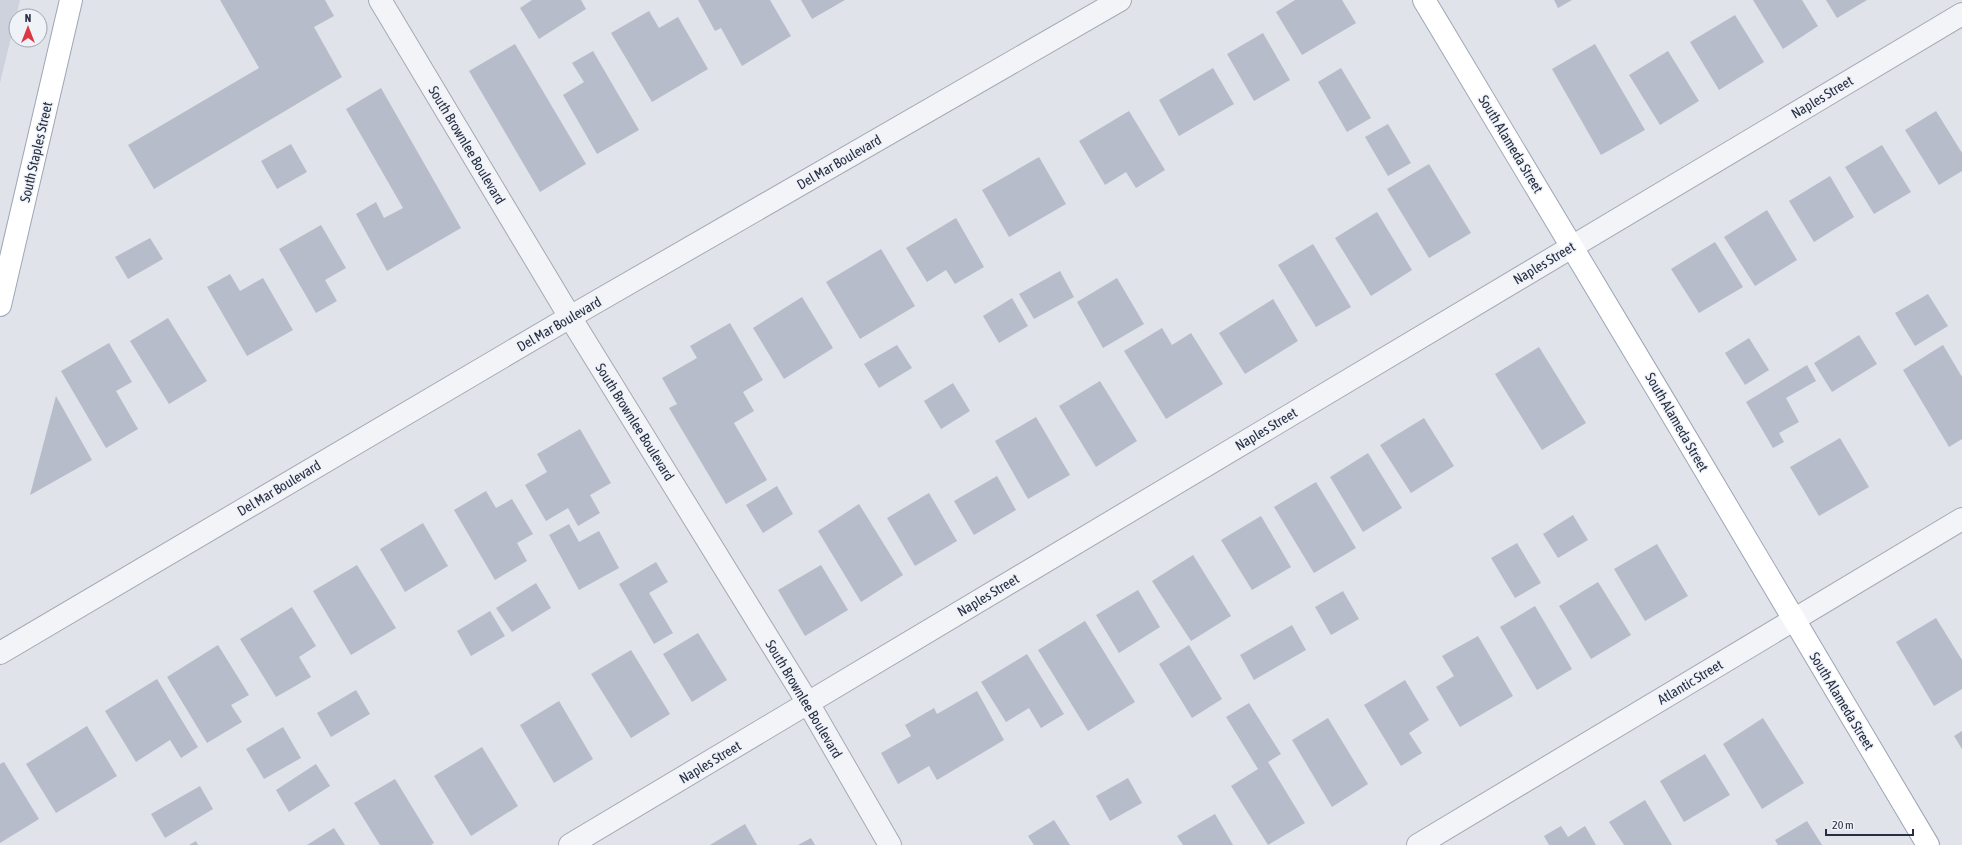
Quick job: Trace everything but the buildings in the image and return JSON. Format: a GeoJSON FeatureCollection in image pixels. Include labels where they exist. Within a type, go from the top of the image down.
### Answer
{"type":"FeatureCollection","features":[{"type":"Feature","properties":{"kind":"main road","name":"South Staples Street"},"geometry":{"type":"LineString","coordinates":[[0,305],[71,0]]}},
{"type":"Feature","properties":{"kind":"main road","name":"South Alameda Street"},"geometry":{"type":"LineString","coordinates":[[1424,0],[1573,246],[1793,620],[1928,845]]}},
{"type":"Feature","properties":{"kind":"street","name":"South Brownlee Boulevard"},"geometry":{"type":"LineString","coordinates":[[380,0],[570,317],[808,703],[890,845]]}},
{"type":"Feature","properties":{"kind":"street","name":"Del Mar Boulevard"},"geometry":{"type":"LineString","coordinates":[[0,653],[570,317],[1120,0]]}},
{"type":"Feature","properties":{"kind":"street","name":"Naples Street"},"geometry":{"type":"LineString","coordinates":[[570,845],[1962,14]]}},
{"type":"Feature","properties":{"kind":"street","name":"Atlantic Street"},"geometry":{"type":"LineString","coordinates":[[1418,845],[1962,519]]}},
{"type":"Feature","properties":{"kind":"shaded area"},"geometry":{"type":"Polygon","coordinates":[[[0,0],[20,0],[18,8],[8,8],[8,48],[0,83],[0,0]]]}}]}
